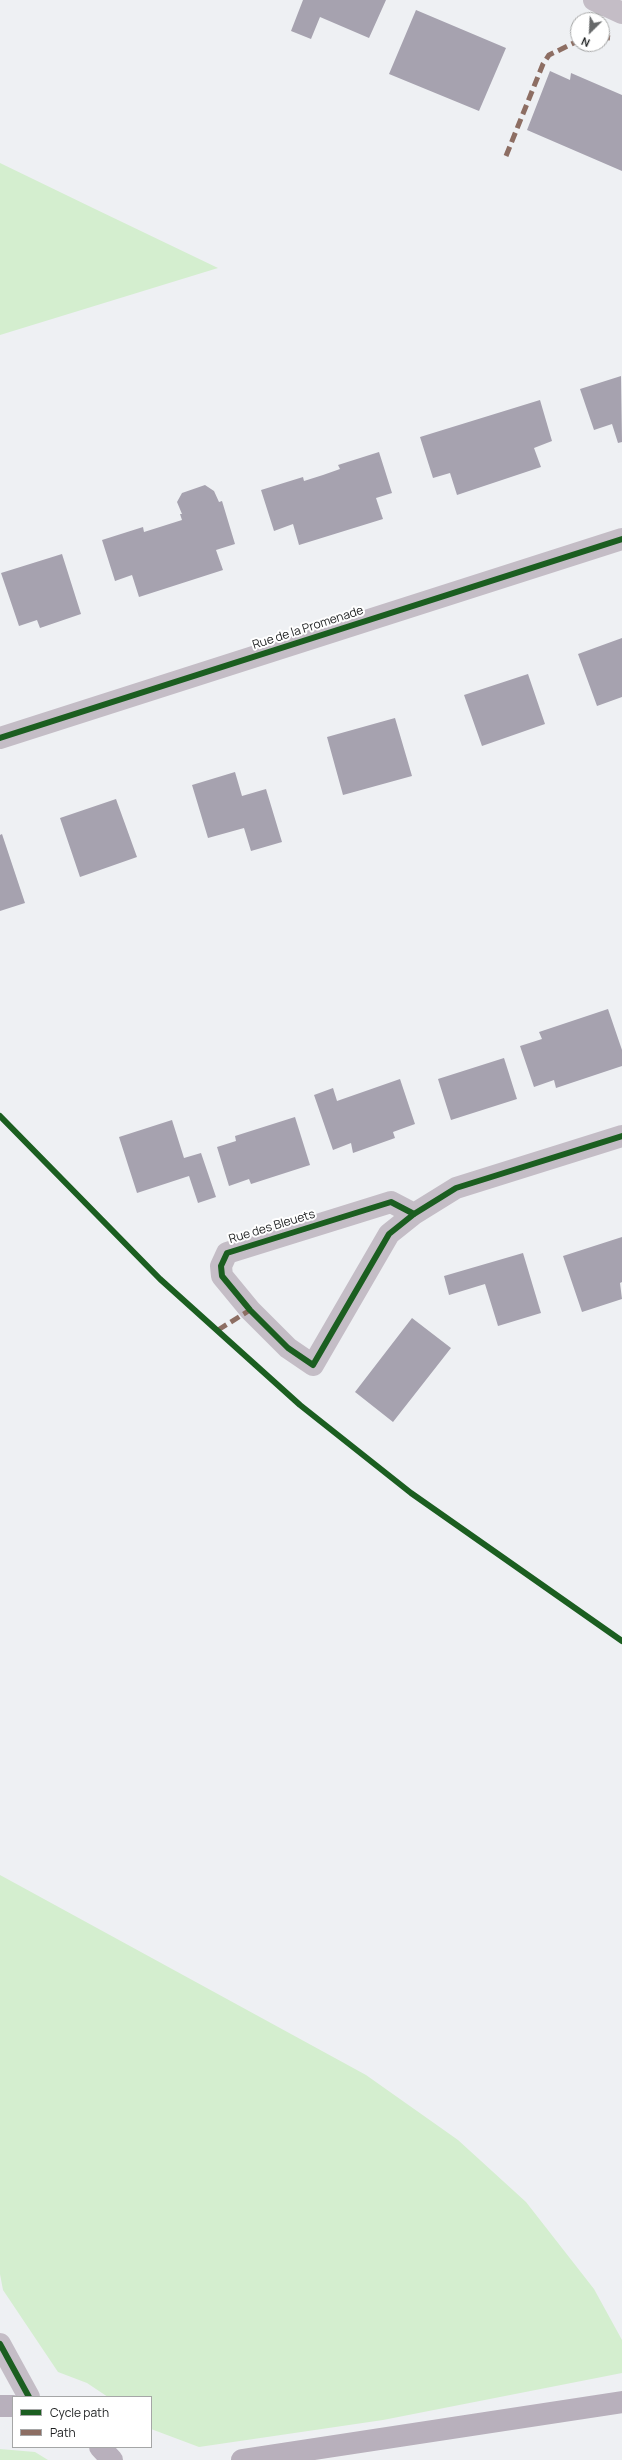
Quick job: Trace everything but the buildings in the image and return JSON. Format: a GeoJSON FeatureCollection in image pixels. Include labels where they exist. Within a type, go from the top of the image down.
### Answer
{"type":"FeatureCollection","features":[{"type":"Feature","properties":{"kind":"highway"},"geometry":{"type":"LineString","coordinates":[[242,2460],[622,2402]]}},
{"type":"Feature","properties":{"kind":"highway"},"geometry":{"type":"LineString","coordinates":[[0,2406],[12,2406]]}},
{"type":"Feature","properties":{"kind":"street"},"geometry":{"type":"LineString","coordinates":[[594,0],[622,13]]}},
{"type":"Feature","properties":{"kind":"street","name":"Rue de la Promenade"},"geometry":{"type":"LineString","coordinates":[[0,738],[622,539]]}},
{"type":"Feature","properties":{"kind":"street","name":"Rue des Bleuets"},"geometry":{"type":"LineString","coordinates":[[414,1214],[391,1202],[227,1253],[221,1266],[222,1276],[250,1310],[288,1348],[313,1365],[389,1234],[414,1214],[456,1188],[622,1136]]}},
{"type":"Feature","properties":{"kind":"street"},"geometry":{"type":"LineString","coordinates":[[0,2344],[28,2396]]}},
{"type":"Feature","properties":{"kind":"green space"},"geometry":{"type":"Polygon","coordinates":[[[0,163],[95,209],[218,268],[0,335],[0,163]]]}},
{"type":"Feature","properties":{"kind":"green space"},"geometry":{"type":"Polygon","coordinates":[[[0,1875],[366,2075],[458,2140],[526,2202],[594,2289],[622,2340],[622,2373],[383,2420],[199,2447],[152,2429],[152,2396],[106,2396],[87,2383],[58,2372],[3,2290],[0,2274],[0,1875]]]}},
{"type":"Feature","properties":{"kind":"green space"},"geometry":{"type":"Polygon","coordinates":[[[0,2449],[35,2452],[48,2460],[0,2460],[0,2449]]]}},
{"type":"Feature","properties":{"kind":"marked path"},"geometry":{"type":"LineString","coordinates":[[506,156],[543,64],[549,55],[570,45]]}},
{"type":"Feature","properties":{"kind":"marked path"},"geometry":{"type":"LineString","coordinates":[[218,1330],[250,1310]]}},
{"type":"Feature","properties":{"kind":"cycle path"},"geometry":{"type":"LineString","coordinates":[[0,738],[622,539]]}},
{"type":"Feature","properties":{"kind":"cycle path"},"geometry":{"type":"LineString","coordinates":[[0,1116],[160,1279],[300,1405],[411,1493],[622,1641]]}},
{"type":"Feature","properties":{"kind":"cycle path"},"geometry":{"type":"LineString","coordinates":[[414,1214],[391,1202],[227,1253],[221,1266],[222,1276],[250,1310],[288,1348],[313,1365],[389,1234],[414,1214],[456,1188],[622,1136]]}},
{"type":"Feature","properties":{"kind":"cycle path"},"geometry":{"type":"LineString","coordinates":[[0,2344],[28,2396]]}}]}
